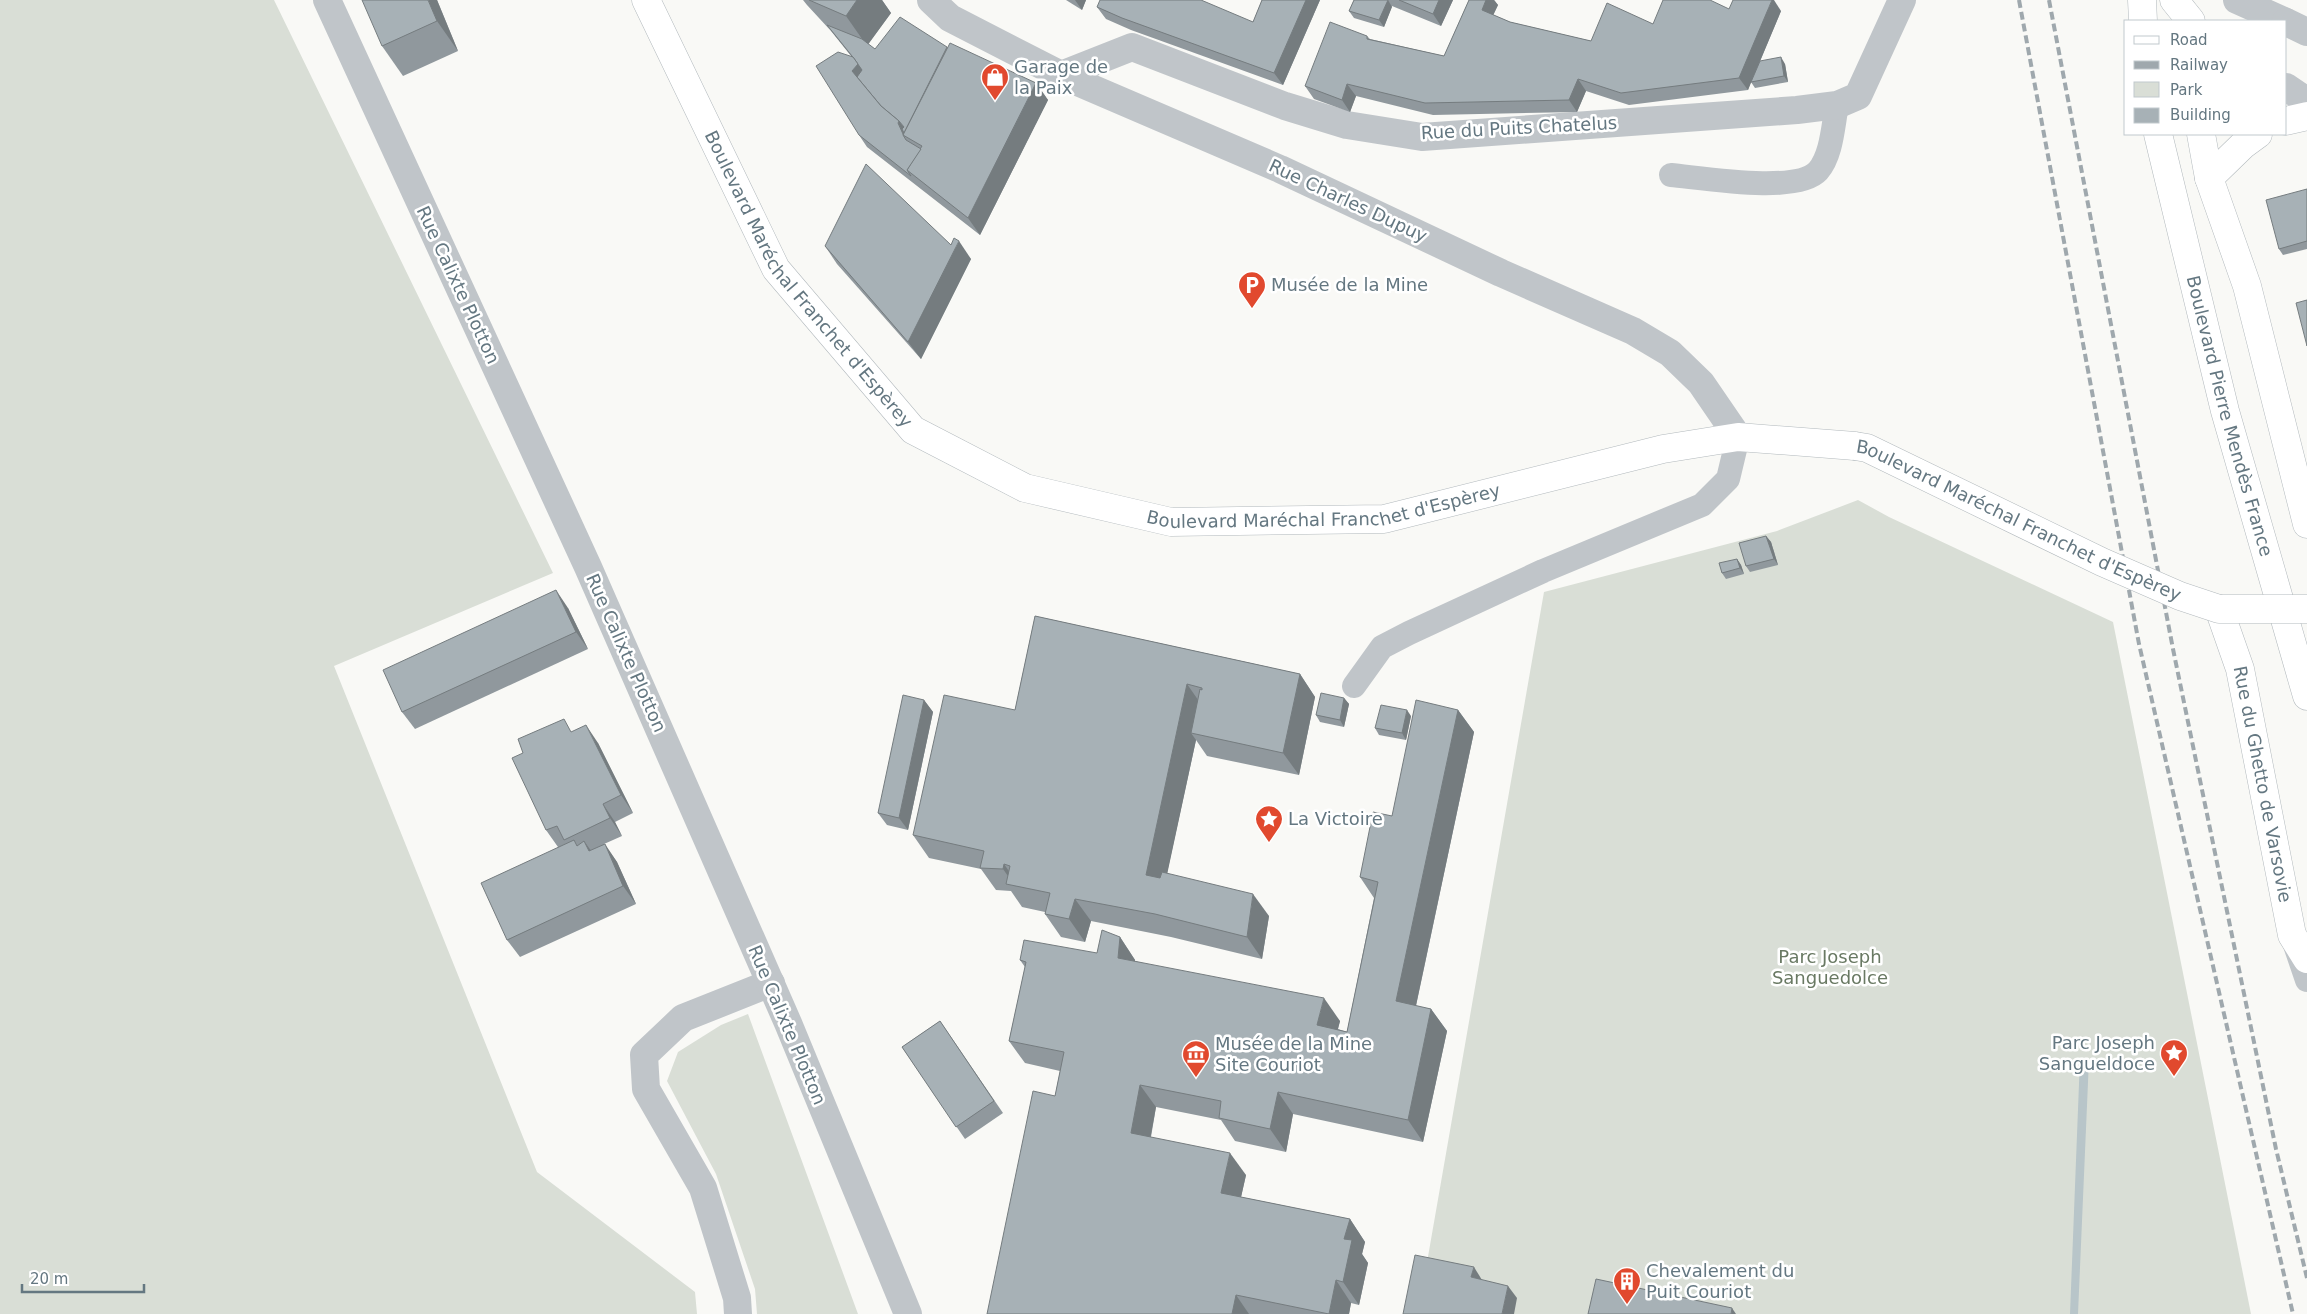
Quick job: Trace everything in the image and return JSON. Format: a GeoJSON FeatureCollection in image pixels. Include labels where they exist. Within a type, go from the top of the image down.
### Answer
{"type":"FeatureCollection","features":[{"type":"Feature","properties":{"kind":"main road","name":"Boulevard Maréchal Franchet d'Espèrey"},"geometry":{"type":"LineString","coordinates":[[646,0],[776,269],[913,430],[1025,488],[1171,522],[1384,519],[1663,449],[1738,437],[1855,446],[1867,448],[2110,566],[2180,596],[2219,609],[2307,609]]}},
{"type":"Feature","properties":{"kind":"main road"},"geometry":{"type":"LineString","coordinates":[[2142,0],[2143,20]]}},
{"type":"Feature","properties":{"kind":"main road"},"geometry":{"type":"LineString","coordinates":[[2174,0],[2190,20]]}},
{"type":"Feature","properties":{"kind":"main road"},"geometry":{"type":"LineString","coordinates":[[2287,121],[2307,116]]}},
{"type":"Feature","properties":{"kind":"main road","name":"Boulevard Pierre Mendès France"},"geometry":{"type":"LineString","coordinates":[[2158,135],[2225,411],[2307,696]]}},
{"type":"Feature","properties":{"kind":"main road"},"geometry":{"type":"LineString","coordinates":[[2201,135],[2209,178],[2247,286],[2307,524]]}},
{"type":"Feature","properties":{"kind":"main road"},"geometry":{"type":"LineString","coordinates":[[2209,178],[2242,145],[2257,135]]}},
{"type":"Feature","properties":{"kind":"main road","name":"Rue du Ghetto de Varsovie"},"geometry":{"type":"LineString","coordinates":[[2219,609],[2240,669],[2292,935],[2307,959]]}},
{"type":"Feature","properties":{"kind":"street","name":"Rue Calixte Plotton"},"geometry":{"type":"LineString","coordinates":[[327,0],[588,567],[771,984],[908,1314]]}},
{"type":"Feature","properties":{"kind":"street","name":"Rue Charles Dupuy"},"geometry":{"type":"LineString","coordinates":[[931,0],[950,18],[1061,75],[1280,169],[1501,273],[1634,331],[1670,353],[1701,383],[1738,437]]}},
{"type":"Feature","properties":{"kind":"street","name":"Rue du Puits Chatelus"},"geometry":{"type":"LineString","coordinates":[[1061,75],[1132,47],[1285,106],[1347,125],[1422,137],[1797,110],[1837,105],[1858,96],[1902,0]]}},
{"type":"Feature","properties":{"kind":"street"},"geometry":{"type":"LineString","coordinates":[[2237,0],[2281,20]]}},
{"type":"Feature","properties":{"kind":"street"},"geometry":{"type":"LineString","coordinates":[[2287,23],[2307,32]]}},
{"type":"Feature","properties":{"kind":"street"},"geometry":{"type":"LineString","coordinates":[[2287,88],[2307,101]]}},
{"type":"Feature","properties":{"kind":"street"},"geometry":{"type":"LineString","coordinates":[[738,1314],[737,1298],[702,1188],[646,1089],[644,1055],[683,1018],[771,984]]}},
{"type":"Feature","properties":{"kind":"lane"},"geometry":{"type":"LineString","coordinates":[[1671,175],[1768,184],[1798,182],[1818,172],[1827,155],[1837,105]]}},
{"type":"Feature","properties":{"kind":"lane"},"geometry":{"type":"LineString","coordinates":[[1354,686],[1382,647],[1543,571],[1702,505],[1728,479],[1738,437]]}},
{"type":"Feature","properties":{"kind":"lane"},"geometry":{"type":"LineString","coordinates":[[2292,935],[2307,980]]}},
{"type":"Feature","properties":{"kind":"green space"},"geometry":{"type":"Polygon","coordinates":[[[0,0],[274,0],[553,573],[334,666],[537,1172],[695,1292],[697,1314],[0,1314],[0,0]]]}},
{"type":"Feature","properties":{"kind":"green space","name":"Parc Joseph Sanguedolce"},"geometry":{"type":"Polygon","coordinates":[[[1858,500],[1889,517],[2113,622],[2251,1314],[1418,1314],[1544,592],[1777,531],[1858,500]]]}},
{"type":"Feature","properties":{"kind":"green space"},"geometry":{"type":"Polygon","coordinates":[[[748,1014],[858,1314],[757,1314],[755,1289],[716,1174],[667,1081],[678,1052],[721,1025],[748,1014]]]}},
{"type":"Feature","properties":{"kind":"shaded area"},"geometry":{"type":"Polygon","coordinates":[[[2080,1058],[2089,1059],[2078,1314],[2070,1314],[2080,1058]]]}},
{"type":"Feature","properties":{"kind":"building"},"geometry":{"type":"Polygon","coordinates":[[[362,0],[428,0],[437,21],[382,46],[362,0]]]}},
{"type":"Feature","properties":{"kind":"building"},"geometry":{"type":"Polygon","coordinates":[[[809,0],[857,0],[846,16],[809,0]]]}},
{"type":"Feature","properties":{"kind":"building"},"geometry":{"type":"Polygon","coordinates":[[[1100,0],[1201,0],[1253,22],[1262,0],[1306,0],[1274,73],[1122,18],[1097,7],[1100,0]]]}},
{"type":"Feature","properties":{"kind":"building"},"geometry":{"type":"Polygon","coordinates":[[[1354,0],[1388,0],[1379,20],[1349,11],[1354,0]]]}},
{"type":"Feature","properties":{"kind":"building"},"geometry":{"type":"Polygon","coordinates":[[[1399,0],[1439,0],[1433,14],[1399,0]]]}},
{"type":"Feature","properties":{"kind":"building"},"geometry":{"type":"Polygon","coordinates":[[[1469,0],[1486,0],[1482,10],[1510,22],[1591,41],[1607,3],[1653,24],[1663,0],[1710,0],[1729,9],[1733,0],[1772,0],[1739,78],[1621,93],[1578,79],[1569,100],[1425,103],[1347,84],[1342,100],[1305,86],[1330,22],[1367,36],[1367,39],[1444,56],[1469,0]]]}},
{"type":"Feature","properties":{"kind":"building"},"geometry":{"type":"Polygon","coordinates":[[[900,17],[947,47],[904,133],[902,129],[904,127],[899,121],[881,106],[857,77],[862,70],[827,25],[862,39],[875,49],[900,17]]]}},
{"type":"Feature","properties":{"kind":"building"},"geometry":{"type":"Polygon","coordinates":[[[950,43],[1036,83],[968,218],[907,170],[922,146],[903,135],[950,43]]]}},
{"type":"Feature","properties":{"kind":"building"},"geometry":{"type":"Polygon","coordinates":[[[838,52],[853,57],[858,64],[852,71],[881,106],[899,121],[898,123],[906,140],[921,149],[907,170],[911,176],[859,135],[816,66],[838,52]]]}},
{"type":"Feature","properties":{"kind":"building"},"geometry":{"type":"Polygon","coordinates":[[[1781,57],[1784,76],[1751,82],[1760,61],[1781,57]]]}},
{"type":"Feature","properties":{"kind":"building"},"geometry":{"type":"Polygon","coordinates":[[[866,164],[951,245],[954,238],[959,241],[908,342],[825,246],[866,164]]]}},
{"type":"Feature","properties":{"kind":"building"},"geometry":{"type":"Polygon","coordinates":[[[2307,189],[2307,241],[2279,249],[2266,200],[2307,189]]]}},
{"type":"Feature","properties":{"kind":"building"},"geometry":{"type":"Polygon","coordinates":[[[2307,300],[2307,346],[2296,303],[2307,300]]]}},
{"type":"Feature","properties":{"kind":"building"},"geometry":{"type":"Polygon","coordinates":[[[1766,536],[1774,559],[1746,566],[1739,543],[1766,536]]]}},
{"type":"Feature","properties":{"kind":"building"},"geometry":{"type":"Polygon","coordinates":[[[1737,559],[1740,568],[1722,573],[1719,563],[1737,559]]]}},
{"type":"Feature","properties":{"kind":"building"},"geometry":{"type":"Polygon","coordinates":[[[556,590],[576,632],[402,712],[383,670],[556,590]]]}},
{"type":"Feature","properties":{"kind":"building"},"geometry":{"type":"Polygon","coordinates":[[[1035,616],[1300,674],[1283,753],[1191,733],[1200,689],[1202,690],[1202,688],[1187,684],[1146,875],[1160,878],[1162,872],[1253,894],[1247,937],[1155,914],[1075,899],[1069,919],[1045,914],[1050,893],[1006,884],[1010,866],[1004,864],[1003,869],[980,868],[984,851],[913,835],[944,695],[1015,710],[1035,616]]]}},
{"type":"Feature","properties":{"kind":"building"},"geometry":{"type":"Polygon","coordinates":[[[1321,693],[1344,698],[1340,720],[1316,715],[1321,693]]]}},
{"type":"Feature","properties":{"kind":"building"},"geometry":{"type":"Polygon","coordinates":[[[903,695],[924,700],[899,818],[878,813],[903,695]]]}},
{"type":"Feature","properties":{"kind":"building"},"geometry":{"type":"Polygon","coordinates":[[[1416,700],[1458,710],[1396,1001],[1431,1009],[1408,1120],[1278,1092],[1270,1129],[1219,1118],[1221,1101],[1140,1085],[1131,1133],[1230,1153],[1221,1193],[1350,1219],[1344,1239],[1352,1240],[1343,1282],[1336,1280],[1329,1314],[1236,1295],[1232,1314],[987,1314],[1033,1091],[1055,1096],[1064,1052],[1009,1041],[1026,962],[1020,960],[1024,940],[1097,953],[1102,930],[1120,937],[1118,958],[1324,998],[1317,1025],[1347,1032],[1378,882],[1360,877],[1373,812],[1392,816],[1416,700]]]}},
{"type":"Feature","properties":{"kind":"building"},"geometry":{"type":"Polygon","coordinates":[[[1381,705],[1407,710],[1402,733],[1375,728],[1381,705]]]}},
{"type":"Feature","properties":{"kind":"building"},"geometry":{"type":"Polygon","coordinates":[[[564,719],[571,732],[586,725],[621,795],[603,804],[610,818],[564,840],[557,826],[546,830],[512,758],[523,753],[518,739],[564,719]]]}},
{"type":"Feature","properties":{"kind":"building"},"geometry":{"type":"Polygon","coordinates":[[[574,840],[577,846],[584,841],[589,851],[605,844],[623,886],[507,940],[481,883],[574,840]]]}},
{"type":"Feature","properties":{"kind":"building"},"geometry":{"type":"Polygon","coordinates":[[[940,1021],[994,1101],[956,1127],[902,1047],[940,1021]]]}},
{"type":"Feature","properties":{"kind":"building"},"geometry":{"type":"Polygon","coordinates":[[[1415,1255],[1474,1267],[1471,1277],[1508,1286],[1502,1314],[1403,1314],[1415,1255]]]}},
{"type":"Feature","properties":{"kind":"building"},"geometry":{"type":"Polygon","coordinates":[[[1596,1279],[1732,1308],[1731,1314],[1588,1314],[1596,1279]]]}},
{"type":"Feature","properties":{"kind":"railway"},"geometry":{"type":"LineString","coordinates":[[2019,0],[2139,644],[2293,1314]]}},
{"type":"Feature","properties":{"kind":"railway"},"geometry":{"type":"LineString","coordinates":[[2049,0],[2173,649],[2276,1149],[2307,1278]]}},
{"type":"Feature","properties":{"kind":"place","name":"Garage de la Paix"},"geometry":{"type":"Point","coordinates":[995,101]}},
{"type":"Feature","properties":{"kind":"place","name":"Musée de la Mine"},"geometry":{"type":"Point","coordinates":[1252,309]}},
{"type":"Feature","properties":{"kind":"place","name":"La Victoire"},"geometry":{"type":"Point","coordinates":[1269,843]}},
{"type":"Feature","properties":{"kind":"place","name":"Parc Joseph Sangueldoce"},"geometry":{"type":"Point","coordinates":[2174,1077]}},
{"type":"Feature","properties":{"kind":"place","name":"Musée de la Mine Site Couriot"},"geometry":{"type":"Point","coordinates":[1196,1078]}},
{"type":"Feature","properties":{"kind":"place","name":"Chevalement du Puit Couriot"},"geometry":{"type":"Point","coordinates":[1627,1305]}}]}
